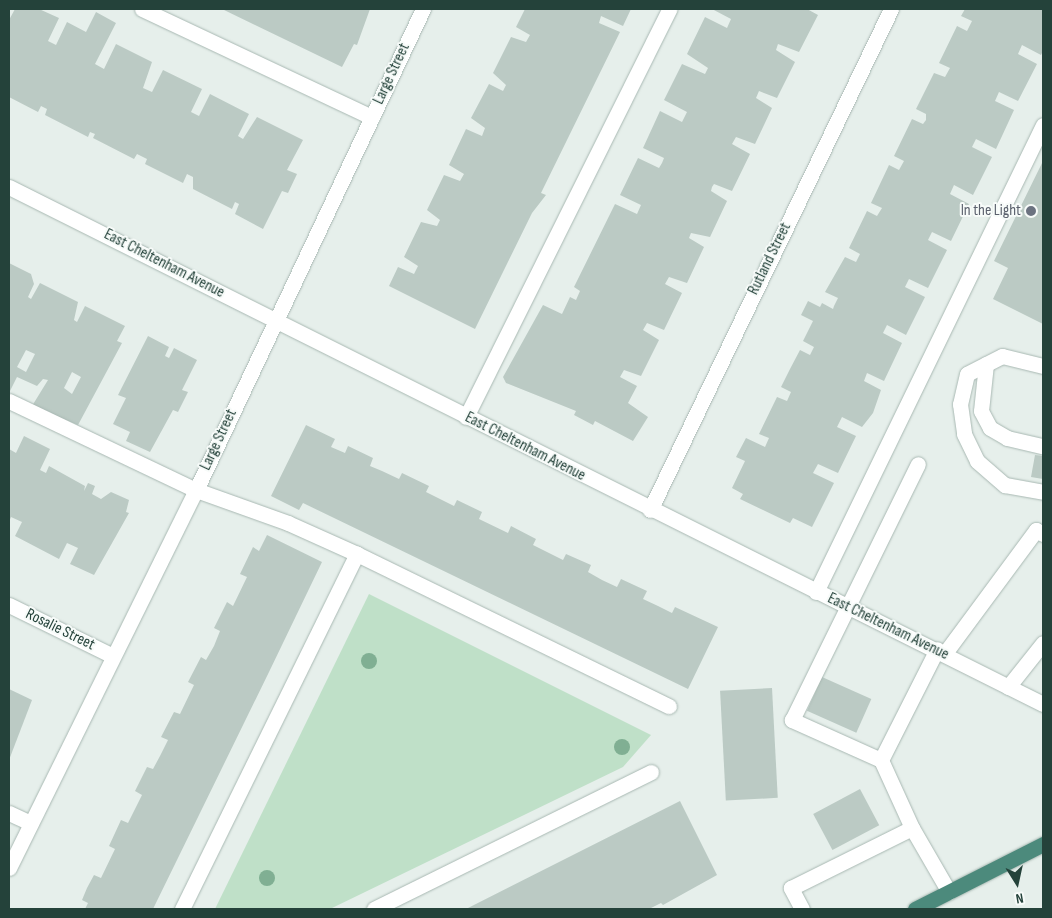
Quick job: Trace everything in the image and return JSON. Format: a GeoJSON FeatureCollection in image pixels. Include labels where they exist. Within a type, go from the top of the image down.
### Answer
{"type":"FeatureCollection","features":[{"type":"Feature","properties":{"kind":"highway"},"geometry":{"type":"LineString","coordinates":[[915,909],[1043,844]]}},
{"type":"Feature","properties":{"kind":"street"},"geometry":{"type":"LineString","coordinates":[[142,9],[372,116]]}},
{"type":"Feature","properties":{"kind":"street","name":"Large Street"},"geometry":{"type":"LineString","coordinates":[[9,868],[28,822],[196,490],[423,9]]}},
{"type":"Feature","properties":{"kind":"street"},"geometry":{"type":"LineString","coordinates":[[466,417],[669,9]]}},
{"type":"Feature","properties":{"kind":"street","name":"Rutland Street"},"geometry":{"type":"LineString","coordinates":[[650,510],[891,9]]}},
{"type":"Feature","properties":{"kind":"street"},"geometry":{"type":"LineString","coordinates":[[816,592],[1043,125]]}},
{"type":"Feature","properties":{"kind":"street","name":"East Cheltenham Avenue"},"geometry":{"type":"LineString","coordinates":[[9,187],[650,510],[941,651],[1043,704]]}},
{"type":"Feature","properties":{"kind":"street"},"geometry":{"type":"LineString","coordinates":[[1043,366],[1002,356],[967,374],[960,404],[964,434],[977,461],[1005,485],[1043,492]]}},
{"type":"Feature","properties":{"kind":"street"},"geometry":{"type":"LineString","coordinates":[[986,364],[980,411],[990,428],[1007,438],[1043,446]]}},
{"type":"Feature","properties":{"kind":"street"},"geometry":{"type":"LineString","coordinates":[[9,401],[196,490],[288,523],[357,554],[668,706]]}},
{"type":"Feature","properties":{"kind":"street"},"geometry":{"type":"LineString","coordinates":[[918,464],[846,606],[792,720],[881,760],[912,828],[949,892]]}},
{"type":"Feature","properties":{"kind":"street"},"geometry":{"type":"LineString","coordinates":[[881,760],[941,651],[1036,530],[1043,534]]}},
{"type":"Feature","properties":{"kind":"street"},"geometry":{"type":"LineString","coordinates":[[182,909],[357,554]]}},
{"type":"Feature","properties":{"kind":"street","name":"Rosalie Street"},"geometry":{"type":"LineString","coordinates":[[9,605],[111,655]]}},
{"type":"Feature","properties":{"kind":"street"},"geometry":{"type":"LineString","coordinates":[[1008,687],[1043,643]]}},
{"type":"Feature","properties":{"kind":"street"},"geometry":{"type":"LineString","coordinates":[[374,909],[651,772]]}},
{"type":"Feature","properties":{"kind":"street"},"geometry":{"type":"LineString","coordinates":[[9,813],[28,822]]}},
{"type":"Feature","properties":{"kind":"street"},"geometry":{"type":"LineString","coordinates":[[802,909],[791,888],[912,828]]}},
{"type":"Feature","properties":{"kind":"green space"},"geometry":{"type":"Polygon","coordinates":[[[369,594],[651,735],[623,767],[330,909],[215,909],[369,594]]]}},
{"type":"Feature","properties":{"kind":"building"},"geometry":{"type":"Polygon","coordinates":[[[15,9],[39,9],[59,18],[48,41],[56,45],[67,22],[86,32],[96,12],[116,23],[95,64],[104,69],[116,44],[152,62],[143,88],[152,92],[163,70],[202,89],[191,112],[199,116],[210,94],[249,114],[238,136],[243,139],[257,117],[303,140],[287,170],[297,174],[288,193],[282,191],[263,229],[235,214],[239,204],[235,202],[232,209],[193,189],[193,177],[187,174],[183,183],[145,164],[147,159],[137,154],[134,159],[93,138],[95,134],[90,132],[88,137],[45,115],[47,109],[41,106],[38,112],[9,97],[9,20],[15,9]]]}},
{"type":"Feature","properties":{"kind":"building"},"geometry":{"type":"Polygon","coordinates":[[[222,9],[370,9],[357,45],[354,44],[342,67],[222,9]]]}},
{"type":"Feature","properties":{"kind":"building"},"geometry":{"type":"Polygon","coordinates":[[[525,9],[631,9],[623,26],[601,16],[599,23],[620,32],[541,193],[546,195],[532,213],[475,329],[389,286],[398,267],[414,274],[418,266],[404,257],[421,222],[437,226],[440,220],[427,210],[444,175],[460,181],[464,174],[449,165],[466,129],[482,136],[485,128],[471,118],[489,84],[503,91],[506,85],[493,73],[511,37],[526,42],[530,35],[516,27],[525,9]]]}},
{"type":"Feature","properties":{"kind":"building"},"geometry":{"type":"Polygon","coordinates":[[[712,9],[807,9],[818,15],[799,52],[778,44],[776,50],[795,62],[777,98],[759,91],[756,98],[772,108],[755,144],[736,137],[732,144],[750,154],[732,191],[714,184],[712,187],[711,191],[727,201],[710,237],[691,233],[689,238],[704,247],[687,283],[669,277],[665,284],[682,293],[664,330],[647,323],[643,330],[659,340],[641,376],[624,370],[620,377],[637,386],[628,403],[648,417],[633,441],[595,421],[593,425],[574,415],[576,411],[506,383],[503,377],[543,305],[562,314],[570,297],[576,300],[580,291],[574,287],[615,204],[637,214],[641,205],[620,195],[638,158],[659,168],[662,163],[664,158],[643,148],[660,111],[682,122],[687,112],[664,100],[682,64],[705,74],[708,68],[687,54],[705,17],[727,28],[731,19],[712,9]]]}},
{"type":"Feature","properties":{"kind":"building"},"geometry":{"type":"Polygon","coordinates":[[[965,9],[1043,9],[1043,51],[1041,55],[1022,45],[1018,54],[1037,64],[1018,101],[999,92],[995,101],[1014,110],[996,149],[976,139],[972,147],[992,157],[973,195],[954,185],[950,194],[969,204],[951,241],[932,232],[928,240],[947,250],[928,288],[909,279],[905,287],[925,297],[906,335],[887,325],[883,333],[902,343],[884,381],[867,373],[864,381],[881,390],[873,413],[862,427],[842,417],[837,427],[856,436],[838,473],[818,464],[813,473],[834,483],[812,527],[793,518],[790,523],[740,499],[743,494],[732,488],[745,461],[736,457],[746,438],[765,447],[769,438],[759,434],[777,397],[787,401],[791,392],[781,387],[800,350],[810,355],[814,347],[803,341],[813,321],[801,315],[808,301],[820,307],[822,303],[833,309],[838,298],[825,292],[845,257],[856,262],[860,254],[849,248],[867,211],[877,216],[882,208],[871,203],[889,165],[899,170],[904,161],[894,156],[912,119],[923,124],[926,120],[926,114],[916,109],[934,73],[945,77],[950,68],[939,63],[957,26],[967,31],[972,21],[961,16],[965,9]]]}},
{"type":"Feature","properties":{"kind":"building","name":"In the Light"},"geometry":{"type":"Polygon","coordinates":[[[1043,161],[1043,324],[993,299],[1008,268],[994,261],[1043,161]]]}},
{"type":"Feature","properties":{"kind":"building"},"geometry":{"type":"Polygon","coordinates":[[[9,263],[31,274],[34,284],[28,297],[31,299],[40,283],[78,302],[74,320],[77,322],[85,306],[125,326],[117,341],[122,343],[78,425],[32,406],[48,380],[43,379],[37,386],[17,377],[9,393],[9,263]],[[26,350],[17,367],[26,372],[35,354],[26,350]],[[72,372],[64,388],[72,394],[81,377],[72,372]]]}},
{"type":"Feature","properties":{"kind":"building"},"geometry":{"type":"Polygon","coordinates":[[[148,336],[169,347],[165,356],[169,358],[174,348],[197,360],[182,390],[188,392],[178,412],[173,410],[150,452],[126,441],[130,432],[113,424],[126,398],[118,395],[148,336]]]}},
{"type":"Feature","properties":{"kind":"building"},"geometry":{"type":"Polygon","coordinates":[[[306,425],[335,439],[331,447],[345,453],[348,446],[373,458],[370,466],[399,479],[402,473],[429,486],[426,492],[454,506],[457,500],[482,512],[479,519],[508,533],[511,526],[536,539],[533,545],[563,560],[566,554],[591,565],[588,572],[602,580],[617,587],[621,579],[647,591],[643,599],[672,613],[675,607],[718,627],[688,689],[303,503],[299,510],[271,496],[306,425]]]}},
{"type":"Feature","properties":{"kind":"building"},"geometry":{"type":"Polygon","coordinates":[[[24,436],[50,449],[40,470],[46,473],[49,466],[85,486],[84,491],[88,483],[95,486],[92,494],[101,499],[111,492],[129,500],[126,512],[129,513],[94,575],[70,564],[78,548],[67,543],[59,559],[15,536],[22,522],[11,517],[9,522],[9,449],[16,453],[24,436]]]}},
{"type":"Feature","properties":{"kind":"building"},"geometry":{"type":"Polygon","coordinates":[[[1035,455],[1043,456],[1043,479],[1031,477],[1035,455]]]}},
{"type":"Feature","properties":{"kind":"building"},"geometry":{"type":"Polygon","coordinates":[[[267,535],[322,562],[269,672],[153,909],[85,909],[88,903],[82,900],[87,888],[94,875],[101,878],[115,849],[109,846],[121,820],[128,823],[142,795],[135,791],[147,767],[153,769],[168,740],[161,737],[174,712],[180,714],[194,685],[188,682],[201,657],[206,660],[214,646],[220,631],[214,628],[227,602],[233,606],[247,577],[240,574],[253,547],[259,551],[267,535]]]}},
{"type":"Feature","properties":{"kind":"building"},"geometry":{"type":"Polygon","coordinates":[[[822,677],[871,699],[856,733],[807,711],[822,677]]]}},
{"type":"Feature","properties":{"kind":"building"},"geometry":{"type":"Polygon","coordinates":[[[772,688],[778,798],[726,801],[720,691],[772,688]]]}},
{"type":"Feature","properties":{"kind":"building"},"geometry":{"type":"Polygon","coordinates":[[[9,689],[32,700],[9,760],[9,689]]]}},
{"type":"Feature","properties":{"kind":"building"},"geometry":{"type":"Polygon","coordinates":[[[860,789],[879,825],[832,850],[813,814],[860,789]]]}},
{"type":"Feature","properties":{"kind":"building"},"geometry":{"type":"Polygon","coordinates":[[[680,801],[717,875],[663,905],[661,903],[649,909],[466,909],[680,801]]]}},
{"type":"Feature","properties":{"kind":"place","name":"In the Light"},"geometry":{"type":"Point","coordinates":[1031,211]}}]}
